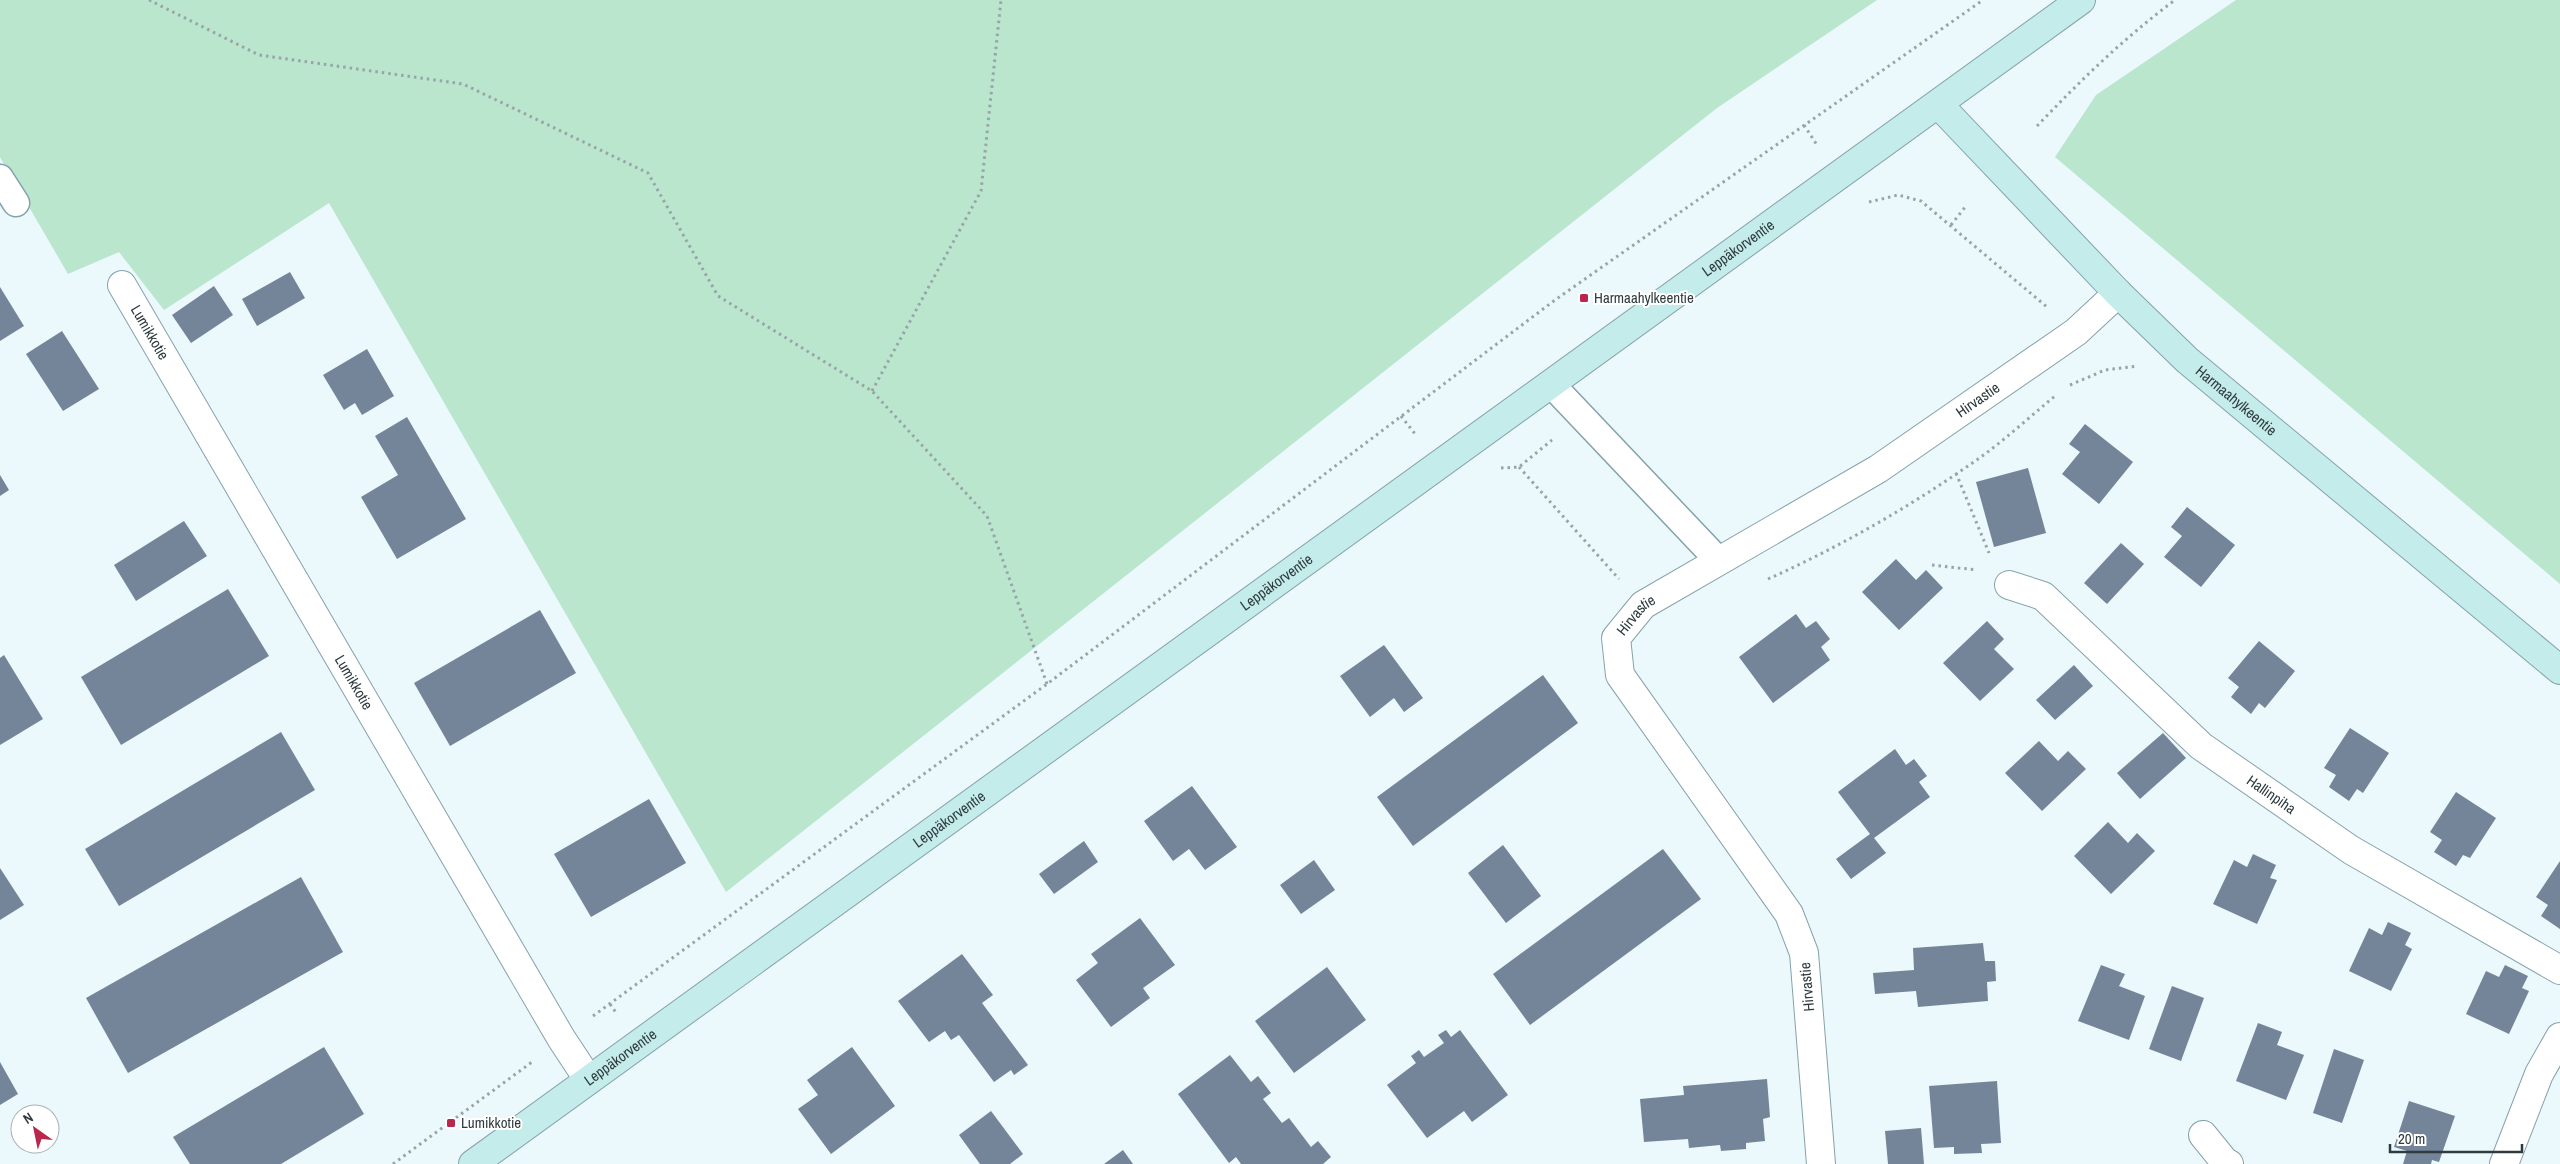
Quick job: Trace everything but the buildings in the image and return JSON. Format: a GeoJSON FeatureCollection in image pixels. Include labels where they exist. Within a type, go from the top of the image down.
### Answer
{"type":"FeatureCollection","features":[{"type":"Feature","properties":{"kind":"street","name":"Leppäkorventie"},"geometry":{"type":"LineString","coordinates":[[473,1164],[2081,0]]}},
{"type":"Feature","properties":{"kind":"street","name":"Harmaahylkeentie"},"geometry":{"type":"LineString","coordinates":[[1938,104],[2118,293],[2187,360],[2560,670]]}},
{"type":"Feature","properties":{"kind":"street","name":"Lumikkotie"},"geometry":{"type":"LineString","coordinates":[[122,285],[561,1038],[588,1079]]}},
{"type":"Feature","properties":{"kind":"street","name":"Hirvastie"},"geometry":{"type":"LineString","coordinates":[[1821,1164],[1804,953],[1789,914],[1620,674],[1616,638],[1643,605],[1878,469],[2076,332],[2118,293]]}},
{"type":"Feature","properties":{"kind":"street","name":"Hallinpiha"},"geometry":{"type":"LineString","coordinates":[[2009,585],[2043,596],[2201,746],[2351,850],[2560,970]]}},
{"type":"Feature","properties":{"kind":"street"},"geometry":{"type":"LineString","coordinates":[[2504,1164],[2539,1074],[2560,1037]]}},
{"type":"Feature","properties":{"kind":"street"},"geometry":{"type":"LineString","coordinates":[[2203,1135],[2225,1162],[2229,1164]]}},
{"type":"Feature","properties":{"kind":"lane"},"geometry":{"type":"LineString","coordinates":[[0,178],[16,203]]}},
{"type":"Feature","properties":{"kind":"lane"},"geometry":{"type":"LineString","coordinates":[[1551,384],[1718,560]]}},
{"type":"Feature","properties":{"kind":"path"},"geometry":{"type":"LineString","coordinates":[[149,0],[259,55],[463,84],[648,173],[718,296],[872,390],[987,516],[1047,684]]}},
{"type":"Feature","properties":{"kind":"path"},"geometry":{"type":"LineString","coordinates":[[872,390],[981,191],[1001,0]]}},
{"type":"Feature","properties":{"kind":"path"},"geometry":{"type":"LineString","coordinates":[[393,1164],[561,1038],[1047,684],[1555,300],[1983,0]]}},
{"type":"Feature","properties":{"kind":"path"},"geometry":{"type":"LineString","coordinates":[[2037,126],[2090,71],[2138,28],[2175,0]]}},
{"type":"Feature","properties":{"kind":"path"},"geometry":{"type":"LineString","coordinates":[[1804,125],[1858,205],[1898,195],[1920,202],[1951,225],[2076,332],[2103,361],[2105,370]]}},
{"type":"Feature","properties":{"kind":"path"},"geometry":{"type":"LineString","coordinates":[[1951,225],[1966,206]]}},
{"type":"Feature","properties":{"kind":"path"},"geometry":{"type":"LineString","coordinates":[[1956,473],[1990,554]]}},
{"type":"Feature","properties":{"kind":"path"},"geometry":{"type":"LineString","coordinates":[[1932,564],[1979,570]]}},
{"type":"Feature","properties":{"kind":"green space"},"geometry":{"type":"Polygon","coordinates":[[[0,0],[1877,0],[1717,108],[726,892],[329,203],[164,310],[119,252],[68,274],[0,157],[0,0]]]}},
{"type":"Feature","properties":{"kind":"green space"},"geometry":{"type":"Polygon","coordinates":[[[2236,0],[2560,0],[2560,584],[2055,157],[2096,95],[2236,0]]]}},
{"type":"Feature","properties":{"kind":"place","name":"Harmaahylkeentie"},"geometry":{"type":"Point","coordinates":[1584,298]}},
{"type":"Feature","properties":{"kind":"place","name":"Lumikkotie"},"geometry":{"type":"Point","coordinates":[451,1123]}}]}
